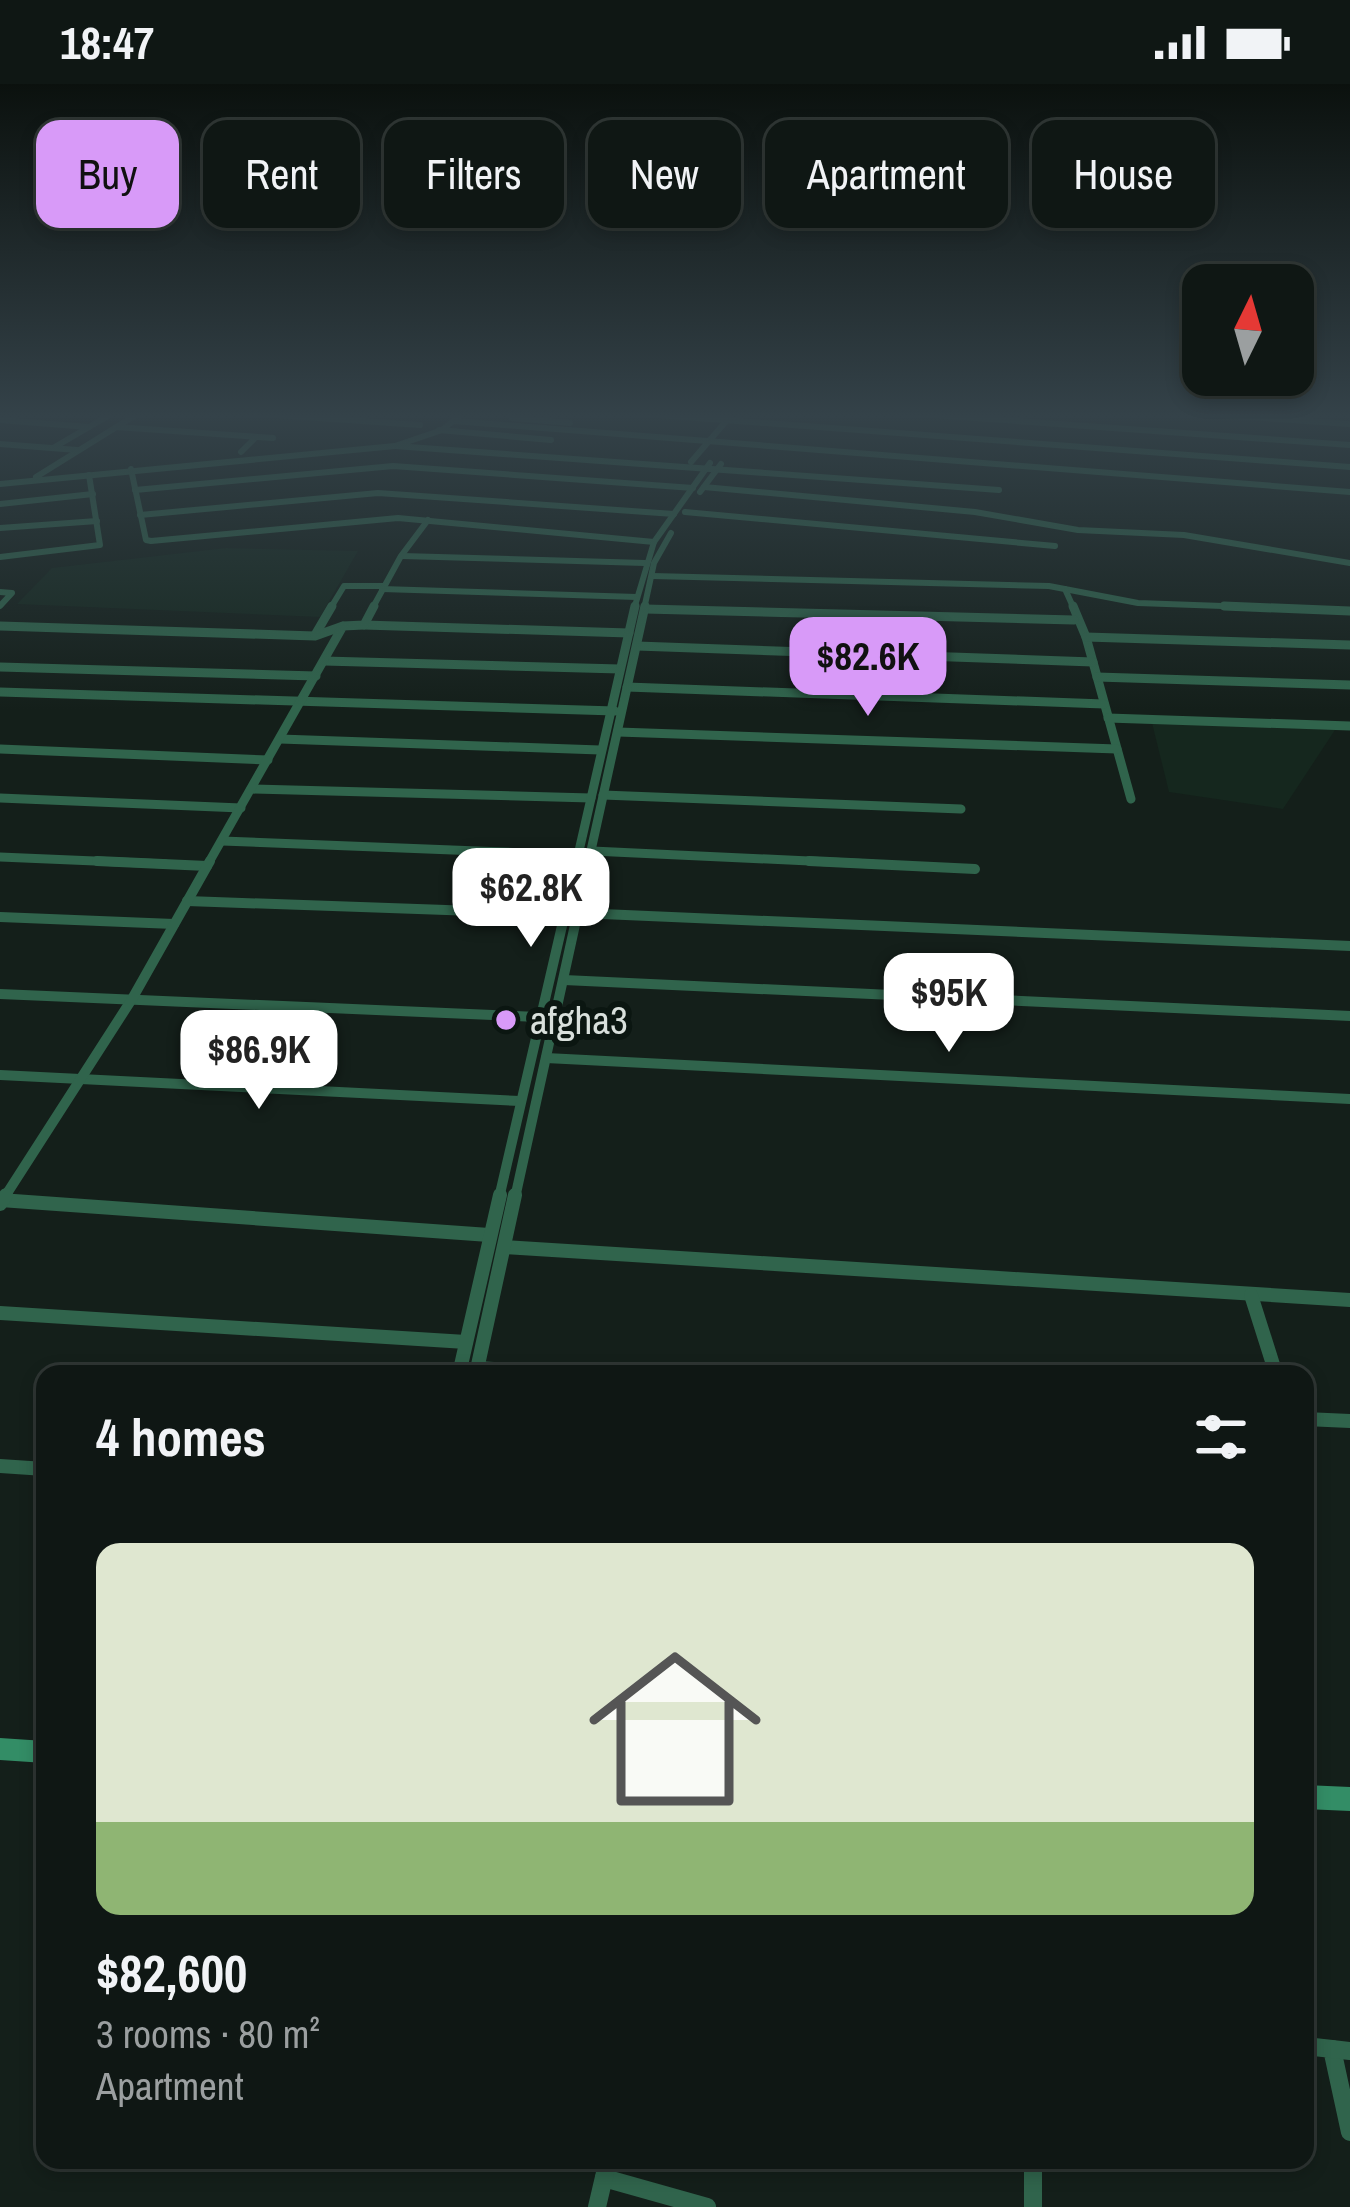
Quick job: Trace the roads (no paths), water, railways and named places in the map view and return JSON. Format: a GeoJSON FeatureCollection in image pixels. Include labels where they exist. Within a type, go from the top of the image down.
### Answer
{"type":"FeatureCollection","features":[{"type":"Feature","properties":{"kind":"main road"},"geometry":{"type":"LineString","coordinates":[[0,1749],[36,1751]]}},
{"type":"Feature","properties":{"kind":"main road"},"geometry":{"type":"LineString","coordinates":[[1314,1797],[1350,1799]]}},
{"type":"Feature","properties":{"kind":"street"},"geometry":{"type":"LineString","coordinates":[[0,557],[97,548],[95,512]]}},
{"type":"Feature","properties":{"kind":"street"},"geometry":{"type":"LineString","coordinates":[[172,512],[140,515],[146,540],[366,519],[428,520],[656,546]]}},
{"type":"Feature","properties":{"kind":"street"},"geometry":{"type":"LineString","coordinates":[[665,512],[1055,546]]}},
{"type":"Feature","properties":{"kind":"street"},"geometry":{"type":"LineString","coordinates":[[976,512],[1078,530],[1184,535],[1350,563]]}},
{"type":"Feature","properties":{"kind":"street"},"geometry":{"type":"LineString","coordinates":[[461,1365],[563,914],[618,732],[620,669],[637,597],[646,563],[679,513]]}},
{"type":"Feature","properties":{"kind":"street"},"geometry":{"type":"LineString","coordinates":[[364,625],[400,556],[428,520]]}},
{"type":"Feature","properties":{"kind":"street"},"geometry":{"type":"LineString","coordinates":[[0,528],[97,521]]}},
{"type":"Feature","properties":{"kind":"street"},"geometry":{"type":"LineString","coordinates":[[478,1365],[592,851],[601,750],[627,687],[656,546]]}},
{"type":"Feature","properties":{"kind":"street"},"geometry":{"type":"LineString","coordinates":[[400,556],[646,563]]}},
{"type":"Feature","properties":{"kind":"street"},"geometry":{"type":"LineString","coordinates":[[652,576],[1065,590],[1138,603],[1350,611]]}},
{"type":"Feature","properties":{"kind":"street"},"geometry":{"type":"LineString","coordinates":[[314,636],[344,586],[637,597]]}},
{"type":"Feature","properties":{"kind":"street"},"geometry":{"type":"LineString","coordinates":[[1065,590],[1074,620],[1086,637],[1131,799]]}},
{"type":"Feature","properties":{"kind":"street"},"geometry":{"type":"LineString","coordinates":[[0,592],[12,593],[0,606]]}},
{"type":"Feature","properties":{"kind":"street"},"geometry":{"type":"LineString","coordinates":[[645,609],[1074,620]]}},
{"type":"Feature","properties":{"kind":"street"},"geometry":{"type":"LineString","coordinates":[[0,626],[314,636],[364,625],[629,633]]}},
{"type":"Feature","properties":{"kind":"street"},"geometry":{"type":"LineString","coordinates":[[343,626],[132,999],[1,1201],[489,1235]]}},
{"type":"Feature","properties":{"kind":"street"},"geometry":{"type":"LineString","coordinates":[[1086,637],[1350,645]]}},
{"type":"Feature","properties":{"kind":"street"},"geometry":{"type":"LineString","coordinates":[[637,646],[1093,662]]}},
{"type":"Feature","properties":{"kind":"street"},"geometry":{"type":"LineString","coordinates":[[324,661],[620,669]]}},
{"type":"Feature","properties":{"kind":"street"},"geometry":{"type":"LineString","coordinates":[[0,667],[316,676]]}},
{"type":"Feature","properties":{"kind":"street"},"geometry":{"type":"LineString","coordinates":[[1097,677],[1350,685]]}},
{"type":"Feature","properties":{"kind":"street"},"geometry":{"type":"LineString","coordinates":[[627,687],[1105,704]]}},
{"type":"Feature","properties":{"kind":"street"},"geometry":{"type":"LineString","coordinates":[[0,694],[615,714]]}},
{"type":"Feature","properties":{"kind":"street"},"geometry":{"type":"LineString","coordinates":[[1108,718],[1350,726]]}},
{"type":"Feature","properties":{"kind":"street"},"geometry":{"type":"LineString","coordinates":[[618,732],[1117,749]]}},
{"type":"Feature","properties":{"kind":"street"},"geometry":{"type":"LineString","coordinates":[[280,739],[601,750]]}},
{"type":"Feature","properties":{"kind":"street"},"geometry":{"type":"LineString","coordinates":[[0,749],[268,760]]}},
{"type":"Feature","properties":{"kind":"street"},"geometry":{"type":"LineString","coordinates":[[251,789],[962,809]]}},
{"type":"Feature","properties":{"kind":"street"},"geometry":{"type":"LineString","coordinates":[[0,798],[241,808]]}},
{"type":"Feature","properties":{"kind":"street"},"geometry":{"type":"LineString","coordinates":[[222,841],[578,855]]}},
{"type":"Feature","properties":{"kind":"street"},"geometry":{"type":"LineString","coordinates":[[592,851],[975,868]]}},
{"type":"Feature","properties":{"kind":"street"},"geometry":{"type":"LineString","coordinates":[[0,857],[208,866]]}},
{"type":"Feature","properties":{"kind":"street"},"geometry":{"type":"LineString","coordinates":[[187,902],[563,914]]}},
{"type":"Feature","properties":{"kind":"street"},"geometry":{"type":"LineString","coordinates":[[579,913],[1350,946]]}},
{"type":"Feature","properties":{"kind":"street"},"geometry":{"type":"LineString","coordinates":[[0,917],[174,924]]}},
{"type":"Feature","properties":{"kind":"street"},"geometry":{"type":"LineString","coordinates":[[564,980],[1350,1016]]}},
{"type":"Feature","properties":{"kind":"street"},"geometry":{"type":"LineString","coordinates":[[0,994],[539,1017]]}},
{"type":"Feature","properties":{"kind":"street"},"geometry":{"type":"LineString","coordinates":[[546,1058],[1350,1099]]}},
{"type":"Feature","properties":{"kind":"street"},"geometry":{"type":"LineString","coordinates":[[0,1075],[520,1101]]}},
{"type":"Feature","properties":{"kind":"street"},"geometry":{"type":"LineString","coordinates":[[509,1144],[528,1145]]}},
{"type":"Feature","properties":{"kind":"street"},"geometry":{"type":"LineString","coordinates":[[505,1247],[1350,1300]]}},
{"type":"Feature","properties":{"kind":"street"},"geometry":{"type":"LineString","coordinates":[[1251,1295],[1273,1365]]}},
{"type":"Feature","properties":{"kind":"street"},"geometry":{"type":"LineString","coordinates":[[0,1313],[466,1342]]}},
{"type":"Feature","properties":{"kind":"street"},"geometry":{"type":"LineString","coordinates":[[1314,1419],[1350,1421]]}},
{"type":"Feature","properties":{"kind":"street"},"geometry":{"type":"LineString","coordinates":[[0,1466],[36,1468]]}},
{"type":"Feature","properties":{"kind":"street"},"geometry":{"type":"LineString","coordinates":[[1341,2050],[1350,2132]]}},
{"type":"Feature","properties":{"kind":"street"},"geometry":{"type":"LineString","coordinates":[[597,2207],[606,2169],[707,2207]]}},
{"type":"Feature","properties":{"kind":"street"},"geometry":{"type":"LineString","coordinates":[[1033,2169],[1033,2207]]}},
{"type":"Feature","properties":{"kind":"place","name":"afgha3"},"geometry":{"type":"Point","coordinates":[506,1020]}}]}
